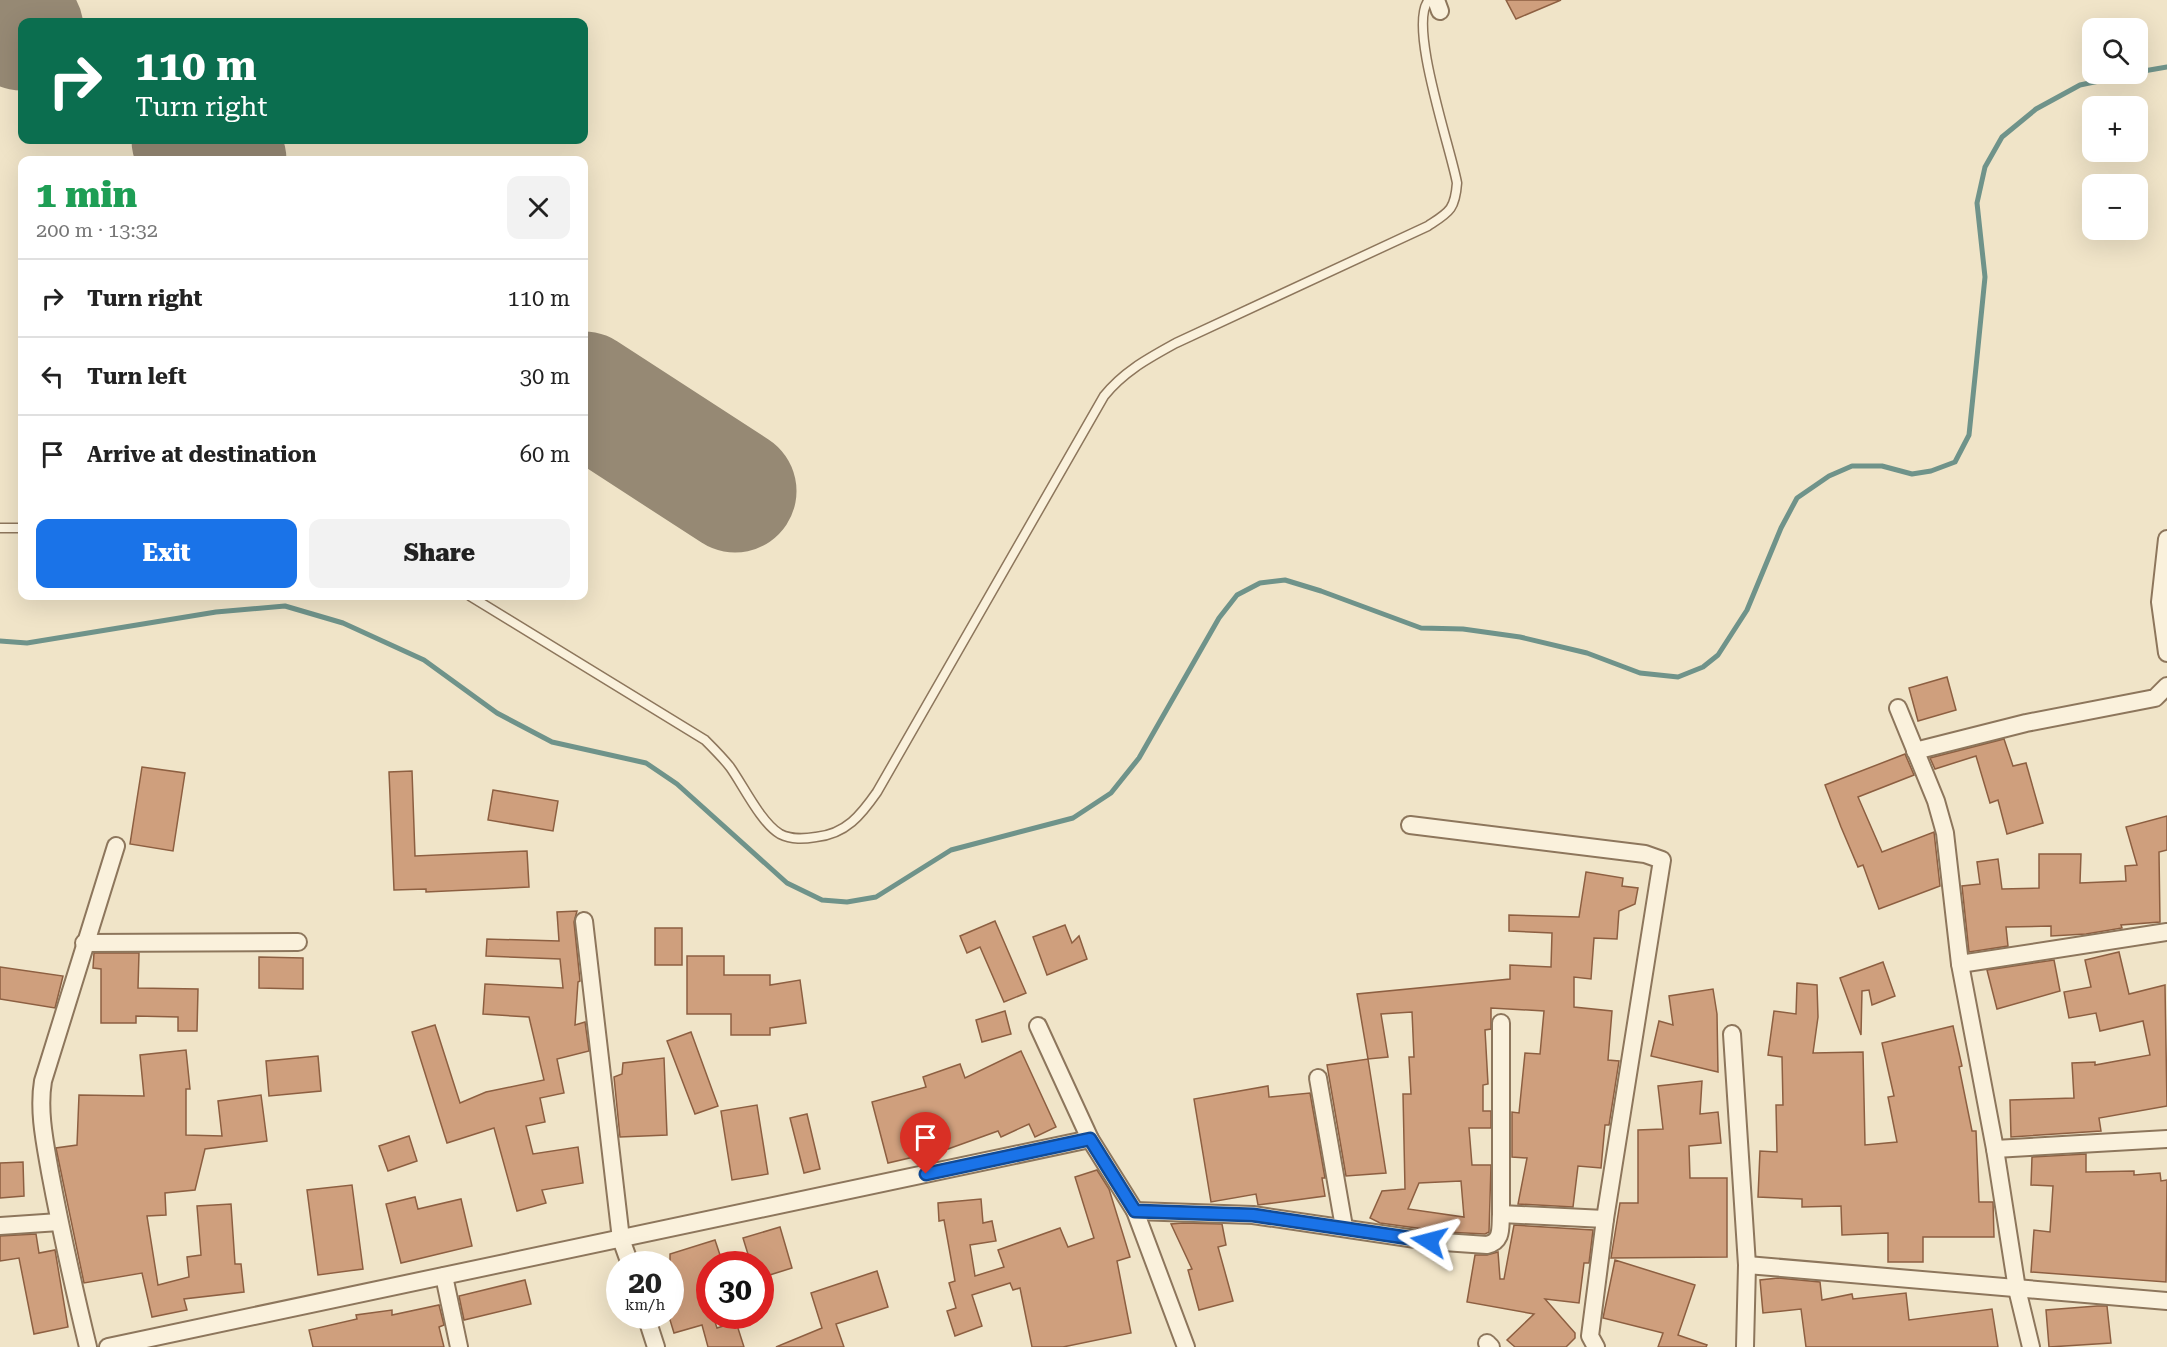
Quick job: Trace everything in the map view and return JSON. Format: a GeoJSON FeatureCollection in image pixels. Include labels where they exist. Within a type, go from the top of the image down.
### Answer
{"type":"FeatureCollection","features":[{"type":"Feature","properties":{"kind":"street"},"geometry":{"type":"LineString","coordinates":[[2167,539],[2160,602],[2167,653]]}},
{"type":"Feature","properties":{"kind":"street"},"geometry":{"type":"LineString","coordinates":[[1915,751],[2026,723],[2155,698],[2167,686]]}},
{"type":"Feature","properties":{"kind":"street"},"geometry":{"type":"LineString","coordinates":[[1898,708],[1936,801],[1945,833],[1960,964],[1995,1149],[2017,1290],[2031,1347]]}},
{"type":"Feature","properties":{"kind":"street"},"geometry":{"type":"LineString","coordinates":[[1410,825],[1645,854],[1662,860],[1605,1219],[1591,1343]]}},
{"type":"Feature","properties":{"kind":"street"},"geometry":{"type":"LineString","coordinates":[[88,1347],[59,1222],[40,1098],[84,943],[116,846]]}},
{"type":"Feature","properties":{"kind":"street"},"geometry":{"type":"LineString","coordinates":[[584,921],[621,1239],[625,1251]]}},
{"type":"Feature","properties":{"kind":"street"},"geometry":{"type":"LineString","coordinates":[[1960,964],[2167,932]]}},
{"type":"Feature","properties":{"kind":"street"},"geometry":{"type":"LineString","coordinates":[[84,943],[298,942]]}},
{"type":"Feature","properties":{"kind":"street"},"geometry":{"type":"LineString","coordinates":[[1135,1211],[1253,1215],[1429,1241],[1487,1245],[1496,1243],[1499,1238],[1501,1214],[1501,1023]]}},
{"type":"Feature","properties":{"kind":"street"},"geometry":{"type":"LineString","coordinates":[[1038,1026],[1090,1139],[1135,1211],[1186,1347]]}},
{"type":"Feature","properties":{"kind":"street"},"geometry":{"type":"LineString","coordinates":[[1732,1034],[1747,1265],[1746,1347]]}},
{"type":"Feature","properties":{"kind":"street"},"geometry":{"type":"LineString","coordinates":[[1318,1078],[1344,1227]]}},
{"type":"Feature","properties":{"kind":"street"},"geometry":{"type":"LineString","coordinates":[[108,1347],[1090,1139]]}},
{"type":"Feature","properties":{"kind":"street"},"geometry":{"type":"LineString","coordinates":[[1995,1149],[2167,1139]]}},
{"type":"Feature","properties":{"kind":"street"},"geometry":{"type":"LineString","coordinates":[[1501,1214],[1605,1219]]}},
{"type":"Feature","properties":{"kind":"street"},"geometry":{"type":"LineString","coordinates":[[0,1226],[59,1222]]}},
{"type":"Feature","properties":{"kind":"street"},"geometry":{"type":"LineString","coordinates":[[1747,1265],[2017,1290],[2167,1301]]}},
{"type":"Feature","properties":{"kind":"street"},"geometry":{"type":"LineString","coordinates":[[444,1276],[459,1347]]}},
{"type":"Feature","properties":{"kind":"street"},"geometry":{"type":"LineString","coordinates":[[650,1329],[656,1347]]}},
{"type":"Feature","properties":{"kind":"lane"},"geometry":{"type":"LineString","coordinates":[[477,600],[705,740],[729,765],[768,822],[780,833],[798,840],[825,836],[846,828],[862,813],[877,792],[1104,396],[1117,380],[1176,343],[1428,226],[1449,212],[1456,200],[1457,183],[1428,67],[1421,23],[1435,4]]}},
{"type":"Feature","properties":{"kind":"lane"},"geometry":{"type":"LineString","coordinates":[[0,528],[18,528]]}},
{"type":"Feature","properties":{"kind":"building"},"geometry":{"type":"Polygon","coordinates":[[[1506,0],[1561,0],[1516,19],[1506,0]]]}},
{"type":"Feature","properties":{"kind":"building"},"geometry":{"type":"Polygon","coordinates":[[[1947,677],[1956,710],[1918,721],[1909,688],[1947,677]]]}},
{"type":"Feature","properties":{"kind":"building"},"geometry":{"type":"Polygon","coordinates":[[[2004,739],[2013,766],[2026,763],[2043,823],[2007,834],[1998,800],[1990,803],[1976,756],[1935,769],[1930,758],[2004,739]]]}},
{"type":"Feature","properties":{"kind":"building"},"geometry":{"type":"Polygon","coordinates":[[[1905,754],[1914,775],[1858,797],[1882,852],[1934,832],[1940,886],[1879,909],[1863,865],[1858,867],[1825,785],[1905,754]]]}},
{"type":"Feature","properties":{"kind":"building"},"geometry":{"type":"Polygon","coordinates":[[[142,767],[185,773],[173,851],[130,844],[142,767]]]}},
{"type":"Feature","properties":{"kind":"building"},"geometry":{"type":"Polygon","coordinates":[[[412,771],[415,856],[527,851],[529,887],[426,892],[426,889],[394,890],[389,772],[412,771]]]}},
{"type":"Feature","properties":{"kind":"building"},"geometry":{"type":"Polygon","coordinates":[[[493,790],[558,801],[553,831],[488,820],[493,790]]]}},
{"type":"Feature","properties":{"kind":"building"},"geometry":{"type":"Polygon","coordinates":[[[2167,816],[2167,850],[2159,852],[2160,922],[2121,925],[2122,928],[2086,934],[2051,936],[2051,926],[2006,927],[2008,946],[1969,952],[1962,886],[1980,884],[1977,862],[1998,859],[2002,889],[2039,888],[2039,854],[2081,854],[2080,883],[2126,881],[2125,866],[2137,865],[2126,827],[2167,816]]]}},
{"type":"Feature","properties":{"kind":"building"},"geometry":{"type":"Polygon","coordinates":[[[1586,872],[1623,878],[1622,886],[1638,888],[1635,904],[1619,911],[1617,939],[1594,938],[1591,979],[1574,977],[1574,1007],[1612,1011],[1608,1060],[1619,1061],[1609,1125],[1605,1125],[1601,1168],[1578,1166],[1573,1207],[1518,1204],[1527,1158],[1512,1157],[1512,1112],[1519,1113],[1525,1053],[1540,1054],[1544,1011],[1491,1008],[1491,1029],[1485,1030],[1488,1084],[1483,1085],[1483,1111],[1491,1111],[1491,1128],[1469,1128],[1472,1165],[1491,1165],[1489,1232],[1485,1234],[1446,1232],[1380,1223],[1370,1218],[1382,1191],[1405,1189],[1403,1094],[1411,1094],[1409,1057],[1414,1057],[1412,1012],[1381,1014],[1388,1057],[1368,1059],[1357,994],[1510,979],[1510,965],[1551,967],[1552,933],[1509,931],[1509,915],[1579,917],[1586,872]],[[1461,1181],[1419,1183],[1408,1209],[1464,1217],[1461,1181]]]}},
{"type":"Feature","properties":{"kind":"building"},"geometry":{"type":"Polygon","coordinates":[[[577,911],[574,922],[580,981],[578,982],[575,1025],[585,1022],[589,1051],[557,1059],[564,1093],[540,1098],[545,1122],[526,1126],[533,1154],[578,1147],[583,1183],[542,1190],[546,1203],[517,1211],[494,1128],[447,1143],[412,1032],[435,1025],[460,1103],[486,1092],[544,1080],[529,1017],[483,1014],[485,984],[563,988],[560,959],[486,956],[487,939],[559,941],[557,912],[577,911]]]}},
{"type":"Feature","properties":{"kind":"building"},"geometry":{"type":"Polygon","coordinates":[[[995,921],[1026,993],[1004,1002],[980,947],[967,953],[960,936],[995,921]]]}},
{"type":"Feature","properties":{"kind":"building"},"geometry":{"type":"Polygon","coordinates":[[[1065,925],[1072,943],[1079,936],[1087,959],[1047,975],[1033,937],[1065,925]]]}},
{"type":"Feature","properties":{"kind":"building"},"geometry":{"type":"Polygon","coordinates":[[[655,928],[682,928],[682,965],[655,965],[655,928]]]}},
{"type":"Feature","properties":{"kind":"building"},"geometry":{"type":"Polygon","coordinates":[[[2119,952],[2129,994],[2165,985],[2167,1106],[2099,1118],[2101,1131],[2011,1137],[2010,1100],[2074,1098],[2072,1063],[2095,1062],[2095,1065],[2150,1055],[2143,1021],[2100,1031],[2096,1013],[2069,1018],[2064,992],[2091,987],[2085,960],[2119,952]]]}},
{"type":"Feature","properties":{"kind":"building"},"geometry":{"type":"Polygon","coordinates":[[[94,953],[139,953],[138,988],[198,989],[197,1031],[178,1031],[178,1017],[136,1016],[136,1023],[101,1023],[101,969],[93,968],[94,953]]]}},
{"type":"Feature","properties":{"kind":"building"},"geometry":{"type":"Polygon","coordinates":[[[687,956],[724,956],[724,975],[770,975],[770,985],[800,980],[806,1023],[770,1028],[770,1035],[731,1035],[731,1014],[687,1014],[687,956]]]}},
{"type":"Feature","properties":{"kind":"building"},"geometry":{"type":"Polygon","coordinates":[[[259,957],[303,958],[303,989],[259,988],[259,957]]]}},
{"type":"Feature","properties":{"kind":"building"},"geometry":{"type":"Polygon","coordinates":[[[2054,960],[2060,991],[1997,1009],[1987,970],[2054,960]]]}},
{"type":"Feature","properties":{"kind":"building"},"geometry":{"type":"Polygon","coordinates":[[[1883,962],[1895,996],[1872,1005],[1869,990],[1862,991],[1861,1035],[1840,978],[1883,962]]]}},
{"type":"Feature","properties":{"kind":"building"},"geometry":{"type":"Polygon","coordinates":[[[0,967],[63,976],[55,1008],[0,999],[0,967]]]}},
{"type":"Feature","properties":{"kind":"building"},"geometry":{"type":"Polygon","coordinates":[[[1797,983],[1817,985],[1818,1017],[1813,1053],[1863,1052],[1865,1145],[1897,1142],[1888,1097],[1894,1096],[1882,1043],[1953,1026],[1972,1131],[1976,1131],[1979,1202],[1993,1202],[1994,1237],[1923,1237],[1923,1262],[1888,1262],[1888,1233],[1842,1235],[1841,1206],[1802,1207],[1802,1199],[1758,1197],[1760,1151],[1777,1152],[1776,1105],[1783,1105],[1782,1057],[1768,1055],[1774,1011],[1796,1014],[1797,983]]]}},
{"type":"Feature","properties":{"kind":"building"},"geometry":{"type":"Polygon","coordinates":[[[1713,989],[1717,1014],[1718,1072],[1651,1056],[1659,1021],[1673,1025],[1669,996],[1713,989]]]}},
{"type":"Feature","properties":{"kind":"building"},"geometry":{"type":"Polygon","coordinates":[[[1005,1011],[1011,1034],[982,1042],[976,1020],[1005,1011]]]}},
{"type":"Feature","properties":{"kind":"building"},"geometry":{"type":"Polygon","coordinates":[[[691,1032],[718,1106],[695,1114],[667,1041],[691,1032]]]}},
{"type":"Feature","properties":{"kind":"building"},"geometry":{"type":"Polygon","coordinates":[[[186,1050],[190,1089],[186,1089],[186,1135],[222,1136],[218,1101],[261,1095],[267,1141],[205,1149],[195,1190],[165,1193],[166,1215],[147,1216],[158,1285],[189,1277],[187,1257],[201,1255],[197,1206],[231,1204],[235,1264],[241,1264],[244,1292],[184,1299],[187,1310],[152,1317],[142,1273],[84,1283],[56,1148],[77,1145],[79,1095],[144,1096],[140,1055],[186,1050]]]}},
{"type":"Feature","properties":{"kind":"building"},"geometry":{"type":"Polygon","coordinates":[[[1021,1051],[1056,1127],[1035,1137],[1029,1124],[1001,1137],[998,1131],[948,1149],[888,1163],[872,1102],[926,1087],[923,1077],[960,1064],[965,1078],[1021,1051]]]}},
{"type":"Feature","properties":{"kind":"building"},"geometry":{"type":"Polygon","coordinates":[[[318,1056],[321,1091],[269,1096],[266,1061],[318,1056]]]}},
{"type":"Feature","properties":{"kind":"building"},"geometry":{"type":"Polygon","coordinates":[[[664,1058],[667,1135],[620,1137],[614,1077],[622,1074],[623,1063],[664,1058]]]}},
{"type":"Feature","properties":{"kind":"building"},"geometry":{"type":"Polygon","coordinates":[[[1368,1059],[1386,1173],[1346,1176],[1327,1065],[1368,1059]]]}},
{"type":"Feature","properties":{"kind":"building"},"geometry":{"type":"Polygon","coordinates":[[[1702,1081],[1700,1114],[1718,1112],[1721,1143],[1689,1146],[1690,1178],[1727,1178],[1727,1257],[1611,1258],[1620,1203],[1638,1203],[1638,1130],[1663,1129],[1658,1086],[1702,1081]]]}},
{"type":"Feature","properties":{"kind":"building"},"geometry":{"type":"Polygon","coordinates":[[[1268,1086],[1269,1097],[1310,1093],[1325,1178],[1322,1178],[1325,1196],[1258,1205],[1256,1194],[1211,1202],[1194,1099],[1268,1086]]]}},
{"type":"Feature","properties":{"kind":"building"},"geometry":{"type":"Polygon","coordinates":[[[757,1105],[768,1174],[732,1180],[721,1111],[757,1105]]]}},
{"type":"Feature","properties":{"kind":"building"},"geometry":{"type":"Polygon","coordinates":[[[807,1114],[820,1169],[804,1173],[790,1118],[807,1114]]]}},
{"type":"Feature","properties":{"kind":"building"},"geometry":{"type":"Polygon","coordinates":[[[409,1136],[417,1161],[388,1171],[379,1146],[409,1136]]]}},
{"type":"Feature","properties":{"kind":"building"},"geometry":{"type":"Polygon","coordinates":[[[2086,1154],[2086,1172],[2134,1171],[2134,1175],[2160,1173],[2161,1181],[2167,1180],[2166,1282],[2031,1272],[2034,1230],[2050,1232],[2053,1186],[2031,1185],[2032,1157],[2086,1154]]]}},
{"type":"Feature","properties":{"kind":"building"},"geometry":{"type":"Polygon","coordinates":[[[23,1162],[24,1196],[0,1198],[0,1163],[23,1162]]]}},
{"type":"Feature","properties":{"kind":"building"},"geometry":{"type":"Polygon","coordinates":[[[1097,1170],[1109,1189],[1130,1257],[1117,1261],[1131,1333],[1063,1347],[1032,1347],[1020,1288],[1013,1290],[1010,1283],[972,1295],[982,1326],[955,1336],[947,1311],[956,1308],[949,1283],[955,1281],[944,1220],[939,1221],[938,1203],[981,1199],[983,1223],[992,1221],[996,1241],[970,1245],[975,1276],[1004,1267],[998,1250],[1060,1228],[1068,1247],[1094,1238],[1075,1177],[1097,1170]]]}},
{"type":"Feature","properties":{"kind":"building"},"geometry":{"type":"Polygon","coordinates":[[[352,1185],[363,1269],[318,1275],[307,1190],[352,1185]]]}},
{"type":"Feature","properties":{"kind":"building"},"geometry":{"type":"Polygon","coordinates":[[[415,1197],[418,1209],[461,1199],[472,1246],[401,1263],[386,1204],[415,1197]]]}},
{"type":"Feature","properties":{"kind":"building"},"geometry":{"type":"Polygon","coordinates":[[[1171,1224],[1222,1224],[1226,1245],[1218,1247],[1233,1301],[1199,1310],[1188,1270],[1192,1269],[1171,1224]]]}},
{"type":"Feature","properties":{"kind":"building"},"geometry":{"type":"Polygon","coordinates":[[[1514,1225],[1593,1230],[1589,1263],[1584,1263],[1579,1303],[1545,1299],[1575,1333],[1575,1338],[1566,1347],[1515,1347],[1507,1340],[1534,1314],[1467,1302],[1475,1255],[1498,1252],[1500,1279],[1504,1279],[1514,1225]]]}},
{"type":"Feature","properties":{"kind":"building"},"geometry":{"type":"Polygon","coordinates":[[[780,1227],[792,1268],[774,1274],[774,1251],[747,1251],[743,1238],[780,1227]]]}},
{"type":"Feature","properties":{"kind":"building"},"geometry":{"type":"Polygon","coordinates":[[[36,1234],[39,1253],[55,1250],[68,1327],[34,1334],[19,1258],[0,1261],[0,1236],[36,1234]]]}},
{"type":"Feature","properties":{"kind":"building"},"geometry":{"type":"Polygon","coordinates":[[[715,1240],[719,1251],[696,1251],[696,1327],[674,1333],[673,1329],[684,1329],[684,1251],[680,1251],[715,1240]]]}},
{"type":"Feature","properties":{"kind":"building"},"geometry":{"type":"Polygon","coordinates":[[[1615,1260],[1695,1285],[1678,1335],[1707,1345],[1706,1347],[1658,1347],[1663,1333],[1603,1318],[1615,1260]]]}},
{"type":"Feature","properties":{"kind":"building"},"geometry":{"type":"Polygon","coordinates":[[[877,1271],[888,1307],[836,1324],[844,1347],[776,1347],[822,1328],[811,1293],[877,1271]]]}},
{"type":"Feature","properties":{"kind":"building"},"geometry":{"type":"Polygon","coordinates":[[[1778,1278],[1820,1282],[1822,1300],[1852,1294],[1853,1299],[1906,1293],[1909,1320],[1992,1309],[1998,1347],[1806,1347],[1801,1309],[1763,1313],[1760,1280],[1778,1278]]]}},
{"type":"Feature","properties":{"kind":"building"},"geometry":{"type":"Polygon","coordinates":[[[525,1280],[531,1304],[464,1320],[459,1296],[525,1280]]]}},
{"type":"Feature","properties":{"kind":"building"},"geometry":{"type":"Polygon","coordinates":[[[439,1305],[444,1325],[439,1327],[444,1347],[313,1347],[309,1330],[357,1319],[356,1315],[392,1310],[392,1315],[439,1305]]]}},
{"type":"Feature","properties":{"kind":"building"},"geometry":{"type":"Polygon","coordinates":[[[2107,1306],[2111,1343],[2049,1347],[2046,1310],[2107,1306]]]}},
{"type":"Feature","properties":{"kind":"building"},"geometry":{"type":"Polygon","coordinates":[[[703,1329],[738,1329],[744,1347],[708,1347],[703,1329]]]}},
{"type":"Feature","properties":{"kind":"waterway"},"geometry":{"type":"LineString","coordinates":[[2148,70],[2167,67]]}},
{"type":"Feature","properties":{"kind":"waterway"},"geometry":{"type":"LineString","coordinates":[[0,641],[27,643],[216,612],[285,606],[343,623],[424,660],[497,713],[552,742],[646,763],[677,784],[787,883],[822,900],[847,902],[876,897],[951,850],[1073,818],[1111,793],[1139,758],[1219,618],[1237,595],[1260,583],[1285,580],[1421,628],[1463,629],[1520,637],[1587,653],[1640,673],[1678,677],[1703,667],[1718,655],[1747,610],[1781,528],[1797,498],[1829,476],[1852,466],[1882,466],[1912,474],[1931,471],[1955,462],[1969,435],[1976,367],[1985,277],[1977,203],[1985,167],[2002,137],[2036,109],[2085,84]]}},
{"type":"Feature","properties":{"kind":"runway"},"geometry":{"type":"LineString","coordinates":[[0,14],[18,26]]}},
{"type":"Feature","properties":{"kind":"runway"},"geometry":{"type":"LineString","coordinates":[[199,144],[219,156]]}},
{"type":"Feature","properties":{"kind":"runway"},"geometry":{"type":"LineString","coordinates":[[588,396],[735,491]]}},
{"type":"Feature","properties":{"kind":"route"},"geometry":{"type":"LineString","coordinates":[[926,1174],[1090,1139],[1135,1211],[1253,1215],[1429,1241]]}}]}
